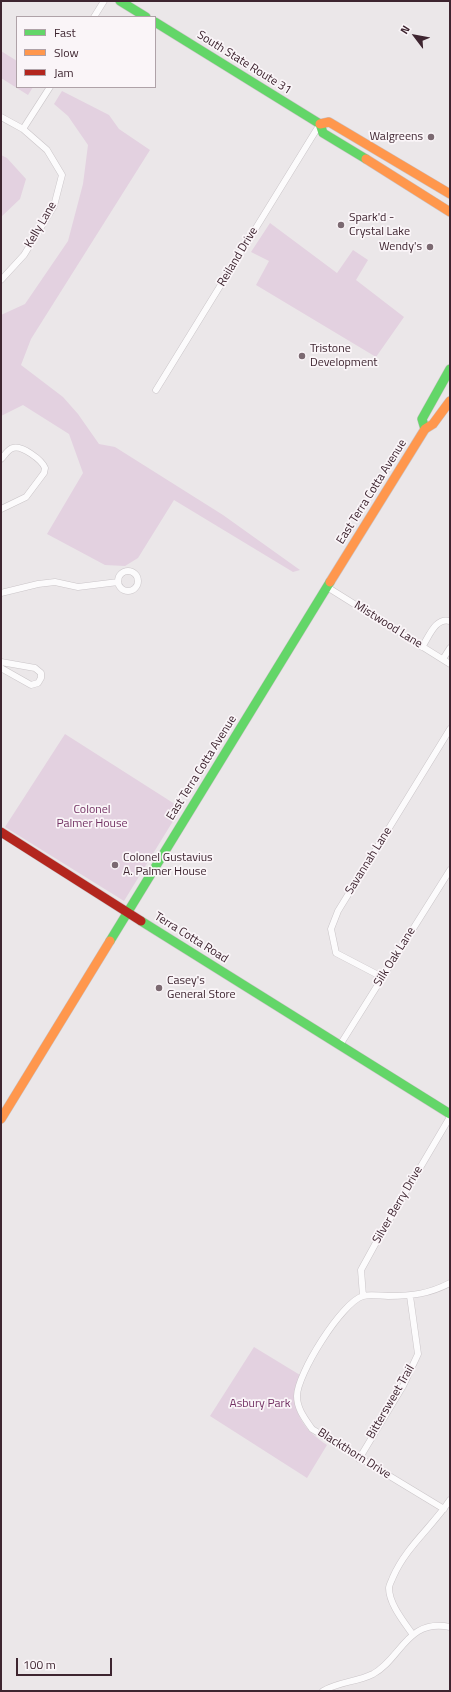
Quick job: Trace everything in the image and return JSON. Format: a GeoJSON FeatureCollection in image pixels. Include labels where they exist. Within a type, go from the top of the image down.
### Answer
{"type":"FeatureCollection","features":[{"type":"Feature","properties":{"kind":"main road"},"geometry":{"type":"LineString","coordinates":[[120,1],[144,16]]}},
{"type":"Feature","properties":{"kind":"main road","name":"South State Route 31"},"geometry":{"type":"LineString","coordinates":[[156,23],[320,124],[323,133],[450,212]]}},
{"type":"Feature","properties":{"kind":"main road","name":"South State Route 31"},"geometry":{"type":"LineString","coordinates":[[320,124],[329,122],[450,194]]}},
{"type":"Feature","properties":{"kind":"main road","name":"East Terra Cotta Avenue"},"geometry":{"type":"LineString","coordinates":[[425,429],[422,420],[450,369]]}},
{"type":"Feature","properties":{"kind":"main road","name":"East Terra Cotta Avenue"},"geometry":{"type":"LineString","coordinates":[[1,1120],[425,429],[433,424],[450,401]]}},
{"type":"Feature","properties":{"kind":"main road","name":"Terra Cotta Road"},"geometry":{"type":"LineString","coordinates":[[1,832],[127,913],[450,1114]]}},
{"type":"Feature","properties":{"kind":"street"},"geometry":{"type":"LineString","coordinates":[[95,16],[104,1]]}},
{"type":"Feature","properties":{"kind":"street"},"geometry":{"type":"LineString","coordinates":[[23,130],[49,88]]}},
{"type":"Feature","properties":{"kind":"street","name":"Kelly Lane"},"geometry":{"type":"LineString","coordinates":[[1,117],[23,130],[47,150],[62,175],[54,206],[24,255],[1,280]]}},
{"type":"Feature","properties":{"kind":"street","name":"Reiland Drive"},"geometry":{"type":"LineString","coordinates":[[156,390],[320,124]]}},
{"type":"Feature","properties":{"kind":"street"},"geometry":{"type":"LineString","coordinates":[[1,459],[11,449],[20,448],[41,461],[45,468],[44,473],[26,497],[1,509]]}},
{"type":"Feature","properties":{"kind":"street"},"geometry":{"type":"LineString","coordinates":[[1,593],[38,584],[55,582],[78,587],[118,582]]}},
{"type":"Feature","properties":{"kind":"street","name":"Mistwood Lane"},"geometry":{"type":"LineString","coordinates":[[327,587],[450,664]]}},
{"type":"Feature","properties":{"kind":"street"},"geometry":{"type":"LineString","coordinates":[[422,647],[436,624],[444,620],[450,621]]}},
{"type":"Feature","properties":{"kind":"street"},"geometry":{"type":"LineString","coordinates":[[443,659],[450,648]]}},
{"type":"Feature","properties":{"kind":"street"},"geometry":{"type":"LineString","coordinates":[[1,662],[38,670],[41,673],[41,678],[38,683],[31,685],[1,668]]}},
{"type":"Feature","properties":{"kind":"street","name":"Savannah Lane"},"geometry":{"type":"LineString","coordinates":[[382,977],[336,953],[331,929],[338,911],[450,729]]}},
{"type":"Feature","properties":{"kind":"street","name":"Silk Oak Lane"},"geometry":{"type":"LineString","coordinates":[[340,1045],[450,870]]}},
{"type":"Feature","properties":{"kind":"street","name":"Silver Berry Drive"},"geometry":{"type":"LineString","coordinates":[[364,1296],[361,1270],[450,1117]]}},
{"type":"Feature","properties":{"kind":"street"},"geometry":{"type":"LineString","coordinates":[[364,1296],[410,1296],[436,1290],[450,1283]]}},
{"type":"Feature","properties":{"kind":"street","name":"Blackthorn Drive"},"geometry":{"type":"LineString","coordinates":[[364,1296],[346,1308],[332,1325],[310,1361],[301,1380],[297,1396],[300,1411],[312,1429],[444,1509]]}},
{"type":"Feature","properties":{"kind":"street","name":"Bittersweet Trail"},"geometry":{"type":"LineString","coordinates":[[359,1458],[403,1386],[418,1354],[410,1296]]}},
{"type":"Feature","properties":{"kind":"street"},"geometry":{"type":"LineString","coordinates":[[413,1635],[394,1606],[389,1588],[397,1569],[412,1546],[450,1500]]}},
{"type":"Feature","properties":{"kind":"street"},"geometry":{"type":"LineString","coordinates":[[323,1691],[375,1673],[413,1635],[424,1629],[433,1626],[450,1627]]}},
{"type":"Feature","properties":{"kind":"green space"},"geometry":{"type":"Polygon","coordinates":[[[1,51],[16,60],[16,87],[1,78],[1,51]]]}},
{"type":"Feature","properties":{"kind":"green space"},"geometry":{"type":"Polygon","coordinates":[[[17,88],[32,88],[28,95],[17,88]]]}},
{"type":"Feature","properties":{"kind":"green space"},"geometry":{"type":"Polygon","coordinates":[[[62,91],[109,115],[119,129],[150,150],[31,339],[21,365],[63,397],[78,414],[99,444],[115,447],[223,515],[300,570],[293,572],[174,500],[138,558],[125,566],[105,565],[47,534],[83,473],[69,434],[23,405],[1,416],[1,315],[25,304],[68,241],[83,184],[88,145],[68,116],[54,104],[62,91]]]}},
{"type":"Feature","properties":{"kind":"green space"},"geometry":{"type":"Polygon","coordinates":[[[1,155],[7,158],[26,179],[20,199],[1,217],[1,155]]]}},
{"type":"Feature","properties":{"kind":"green space"},"geometry":{"type":"Polygon","coordinates":[[[270,223],[337,273],[353,250],[368,260],[356,280],[404,317],[376,357],[256,285],[269,261],[251,252],[270,223]]]}},
{"type":"Feature","properties":{"kind":"green space","name":"Colonel Palmer House"},"geometry":{"type":"Polygon","coordinates":[[[65,734],[181,808],[124,901],[5,827],[65,734]]]}},
{"type":"Feature","properties":{"kind":"green space","name":"Asbury Park"},"geometry":{"type":"Polygon","coordinates":[[[254,1347],[300,1375],[297,1405],[298,1413],[303,1423],[310,1431],[327,1445],[307,1478],[210,1416],[254,1347]]]}},
{"type":"Feature","properties":{"kind":"traffic: fast"},"geometry":{"type":"LineString","coordinates":[[120,1],[144,16]]}},
{"type":"Feature","properties":{"kind":"traffic: fast"},"geometry":{"type":"LineString","coordinates":[[156,23],[320,124],[323,133],[366,159]]}},
{"type":"Feature","properties":{"kind":"traffic: fast"},"geometry":{"type":"LineString","coordinates":[[425,429],[422,419],[450,369]]}},
{"type":"Feature","properties":{"kind":"traffic: fast"},"geometry":{"type":"LineString","coordinates":[[110,941],[330,582]]}},
{"type":"Feature","properties":{"kind":"traffic: fast"},"geometry":{"type":"LineString","coordinates":[[141,921],[450,1114]]}},
{"type":"Feature","properties":{"kind":"traffic: slow"},"geometry":{"type":"LineString","coordinates":[[320,124],[329,122],[450,194]]}},
{"type":"Feature","properties":{"kind":"traffic: slow"},"geometry":{"type":"LineString","coordinates":[[366,159],[450,212]]}},
{"type":"Feature","properties":{"kind":"traffic: slow"},"geometry":{"type":"LineString","coordinates":[[330,582],[425,429],[433,424],[450,401]]}},
{"type":"Feature","properties":{"kind":"traffic: slow"},"geometry":{"type":"LineString","coordinates":[[1,1119],[110,941]]}},
{"type":"Feature","properties":{"kind":"traffic: jam"},"geometry":{"type":"LineString","coordinates":[[1,832],[141,921]]}},
{"type":"Feature","properties":{"kind":"place","name":"Walgreens"},"geometry":{"type":"Point","coordinates":[431,137]}},
{"type":"Feature","properties":{"kind":"place","name":"Spark'd - Crystal Lake"},"geometry":{"type":"Point","coordinates":[341,225]}},
{"type":"Feature","properties":{"kind":"place","name":"Wendy's"},"geometry":{"type":"Point","coordinates":[430,247]}},
{"type":"Feature","properties":{"kind":"place","name":"Tristone Development"},"geometry":{"type":"Point","coordinates":[302,356]}},
{"type":"Feature","properties":{"kind":"place","name":"Colonel Gustavius A. Palmer House"},"geometry":{"type":"Point","coordinates":[115,865]}},
{"type":"Feature","properties":{"kind":"place","name":"Casey's General Store"},"geometry":{"type":"Point","coordinates":[159,988]}}]}
